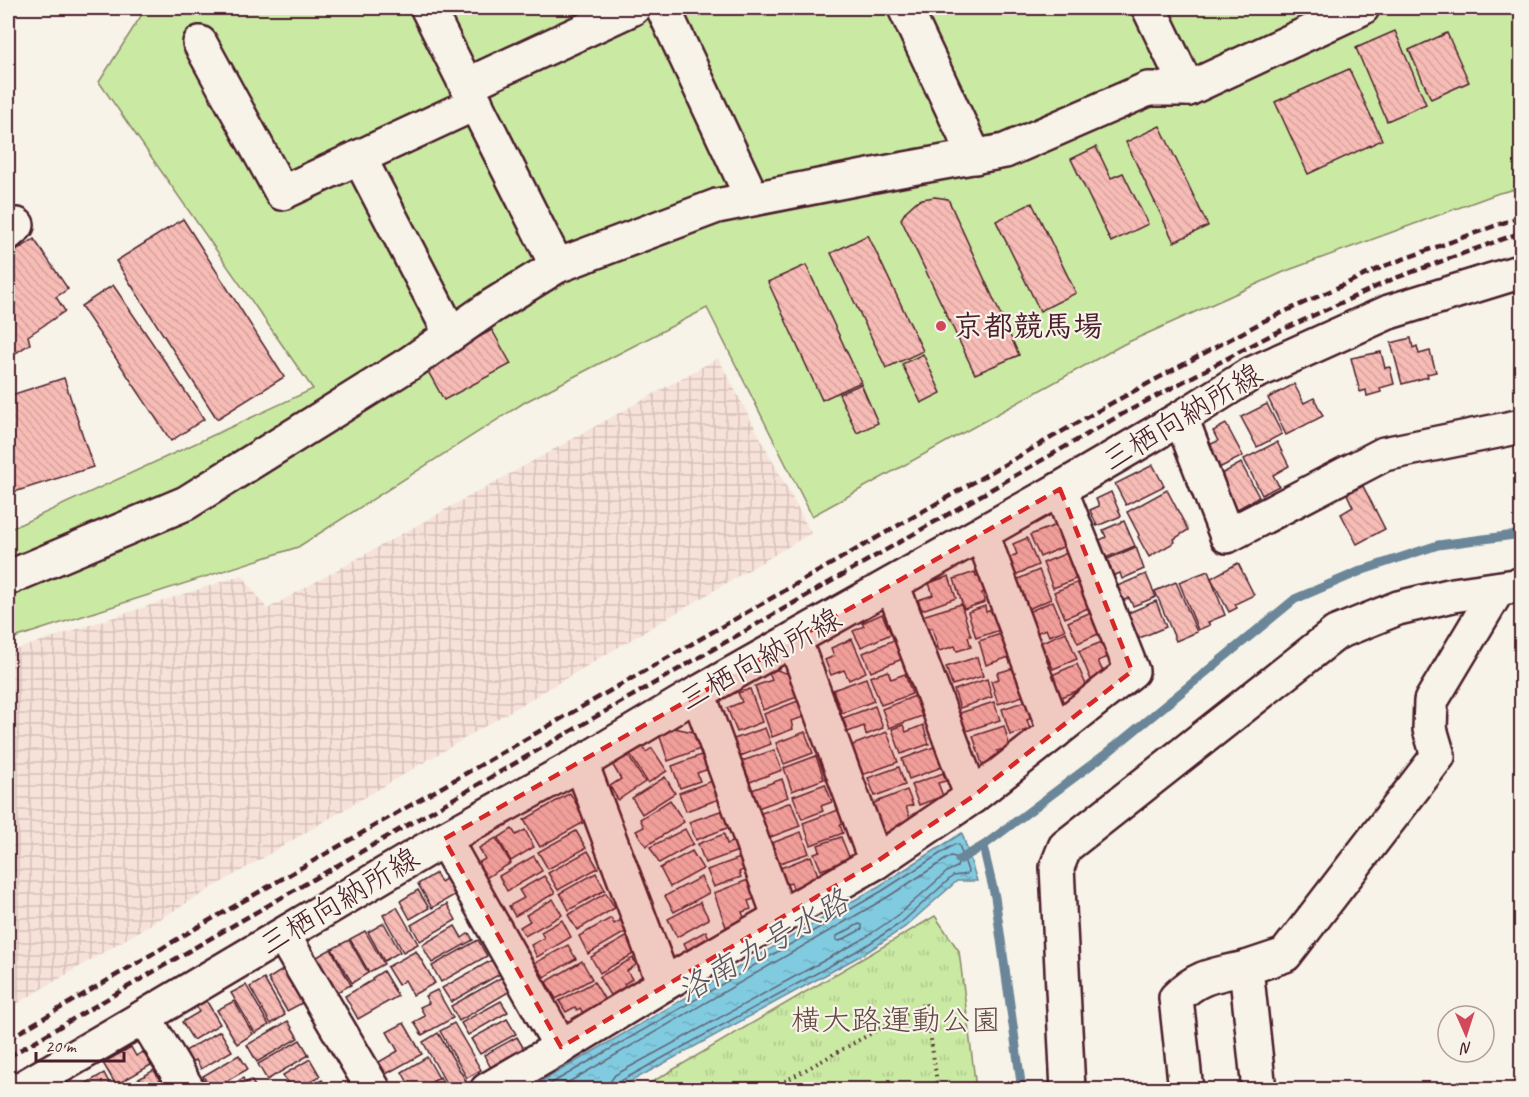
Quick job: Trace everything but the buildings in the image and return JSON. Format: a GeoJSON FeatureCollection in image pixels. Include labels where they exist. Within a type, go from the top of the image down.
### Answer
{"type":"FeatureCollection","features":[{"type":"Feature","properties":{"kind":"street"},"geometry":{"type":"LineString","coordinates":[[200,43],[282,193],[359,157],[471,94],[633,8]]}},
{"type":"Feature","properties":{"kind":"street"},"geometry":{"type":"LineString","coordinates":[[663,8],[752,198]]}},
{"type":"Feature","properties":{"kind":"street"},"geometry":{"type":"LineString","coordinates":[[905,8],[975,157]]}},
{"type":"Feature","properties":{"kind":"street"},"geometry":{"type":"LineString","coordinates":[[1149,8],[1188,89]]}},
{"type":"Feature","properties":{"kind":"street"},"geometry":{"type":"LineString","coordinates":[[8,578],[186,503],[410,363],[492,306],[557,266],[717,206],[1005,151],[1148,88],[1188,89],[1362,8]]}},
{"type":"Feature","properties":{"kind":"street"},"geometry":{"type":"LineString","coordinates":[[428,9],[557,266]]}},
{"type":"Feature","properties":{"kind":"street"},"geometry":{"type":"LineString","coordinates":[[359,157],[451,334]]}},
{"type":"Feature","properties":{"kind":"street","name":"三栖向納所線"},"geometry":{"type":"LineString","coordinates":[[38,1085],[144,1017],[444,839],[1060,489],[1249,375],[1389,312],[1521,271]]}},
{"type":"Feature","properties":{"kind":"street"},"geometry":{"type":"LineString","coordinates":[[1181,418],[1227,536],[1384,454],[1521,426]]}},
{"type":"Feature","properties":{"kind":"street"},"geometry":{"type":"LineString","coordinates":[[487,1089],[876,862],[972,797],[1132,671],[1060,489]]}},
{"type":"Feature","properties":{"kind":"street"},"geometry":{"type":"LineString","coordinates":[[981,534],[1055,732]]}},
{"type":"Feature","properties":{"kind":"street"},"geometry":{"type":"LineString","coordinates":[[892,584],[972,797]]}},
{"type":"Feature","properties":{"kind":"street"},"geometry":{"type":"LineString","coordinates":[[1186,1089],[1176,998],[1201,978],[1246,968],[1285,955],[1438,756],[1430,729],[1431,701],[1510,587]]}},
{"type":"Feature","properties":{"kind":"street"},"geometry":{"type":"LineString","coordinates":[[1068,1089],[1057,867],[1065,847],[1336,633],[1398,608],[1453,594],[1510,587]]}},
{"type":"Feature","properties":{"kind":"street"},"geometry":{"type":"LineString","coordinates":[[794,639],[876,862]]}},
{"type":"Feature","properties":{"kind":"street"},"geometry":{"type":"LineString","coordinates":[[698,693],[780,918]]}},
{"type":"Feature","properties":{"kind":"street"},"geometry":{"type":"LineString","coordinates":[[581,763],[664,984]]}},
{"type":"Feature","properties":{"kind":"street"},"geometry":{"type":"LineString","coordinates":[[444,839],[561,1047]]}},
{"type":"Feature","properties":{"kind":"street"},"geometry":{"type":"LineString","coordinates":[[283,935],[374,1089]]}},
{"type":"Feature","properties":{"kind":"street"},"geometry":{"type":"LineString","coordinates":[[1246,968],[1259,1089]]}},
{"type":"Feature","properties":{"kind":"street"},"geometry":{"type":"LineString","coordinates":[[144,1017],[188,1089]]}},
{"type":"Feature","properties":{"kind":"path"},"geometry":{"type":"LineString","coordinates":[[769,1089],[926,1004],[938,1089]]}},
{"type":"Feature","properties":{"kind":"path"},"geometry":{"type":"LineString","coordinates":[[873,1089],[889,1081],[890,1089]]}},
{"type":"Feature","properties":{"kind":"highlighted area"},"geometry":{"type":"Polygon","coordinates":[[[1060,489],[1132,671],[972,797],[876,862],[561,1047],[444,839],[1060,489]]]}},
{"type":"Feature","properties":{"kind":"shaded area"},"geometry":{"type":"Polygon","coordinates":[[[718,358],[811,533],[8,1009],[8,652],[242,575],[267,609],[718,358]]]}},
{"type":"Feature","properties":{"kind":"green space","name":"京都競馬場"},"geometry":{"type":"Polygon","coordinates":[[[146,8],[1521,8],[1521,188],[1499,193],[1286,271],[1124,344],[812,516],[707,308],[525,402],[298,547],[8,640],[8,530],[313,389],[99,82],[146,8]]]}},
{"type":"Feature","properties":{"kind":"green space","name":"横大路運動公園"},"geometry":{"type":"Polygon","coordinates":[[[935,916],[959,951],[976,1089],[640,1089],[935,916]]]}},
{"type":"Feature","properties":{"kind":"water"},"geometry":{"type":"Polygon","coordinates":[[[962,833],[977,881],[957,881],[905,927],[867,952],[617,1089],[528,1089],[879,886],[962,833]]]}},
{"type":"Feature","properties":{"kind":"waterway"},"geometry":{"type":"LineString","coordinates":[[959,860],[983,846],[1107,753],[1295,599],[1363,570],[1438,545],[1522,534]]}},
{"type":"Feature","properties":{"kind":"waterway"},"geometry":{"type":"LineString","coordinates":[[983,846],[995,897],[1022,1090]]}},
{"type":"Feature","properties":{"kind":"railway"},"geometry":{"type":"LineString","coordinates":[[8,1039],[198,927],[1110,404],[1264,321],[1387,265],[1522,216]]}},
{"type":"Feature","properties":{"kind":"railway"},"geometry":{"type":"LineString","coordinates":[[8,1057],[1117,417],[1271,335],[1393,279],[1522,232]]}},
{"type":"Feature","properties":{"kind":"place","name":"京都競馬場"},"geometry":{"type":"Point","coordinates":[941,326]}},
{"type":"Feature","properties":{"kind":"water label","name":"洛南九号水路"},"geometry":{"type":"Point","coordinates":[763,946]}}]}
